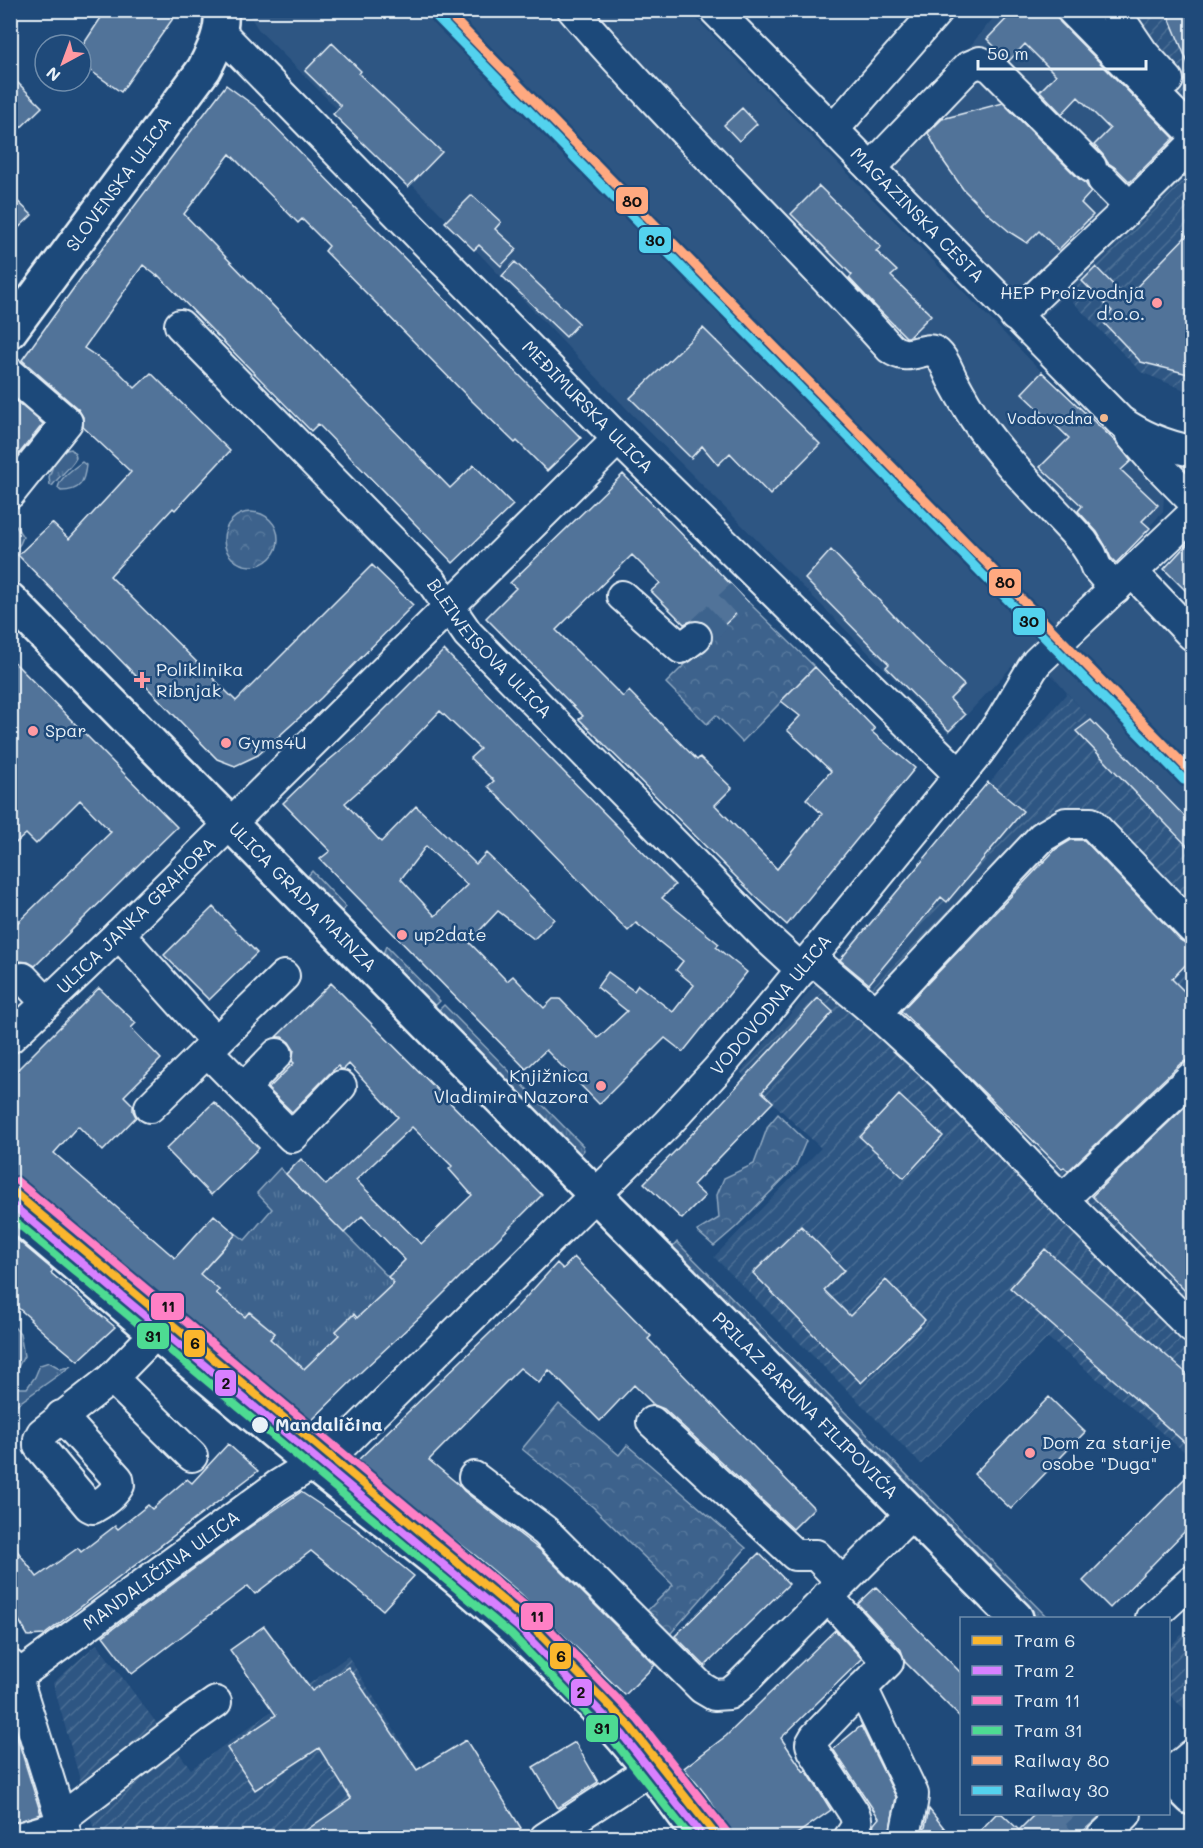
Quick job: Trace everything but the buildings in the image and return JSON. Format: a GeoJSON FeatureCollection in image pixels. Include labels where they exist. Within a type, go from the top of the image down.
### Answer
{"type":"FeatureCollection","features":[{"type":"Feature","properties":{"kind":"main road","name":"SLOVENSKA ULICA"},"geometry":{"type":"LineString","coordinates":[[10,331],[204,69],[214,48],[221,21]]}},
{"type":"Feature","properties":{"kind":"main road","name":"ULICA GRADA MAINZA"},"geometry":{"type":"LineString","coordinates":[[10,600],[596,1194]]}},
{"type":"Feature","properties":{"kind":"main road","name":"PRILAZ BARUNA FILIPOVIĆA"},"geometry":{"type":"LineString","coordinates":[[596,1194],[1015,1617]]}},
{"type":"Feature","properties":{"kind":"main road"},"geometry":{"type":"LineString","coordinates":[[10,1209],[313,1464],[459,1579],[520,1632],[603,1717],[649,1770],[701,1838]]}},
{"type":"Feature","properties":{"kind":"main road"},"geometry":{"type":"LineString","coordinates":[[1170,1775],[1192,1798]]}},
{"type":"Feature","properties":{"kind":"street"},"geometry":{"type":"LineString","coordinates":[[573,10],[622,66],[838,290],[890,348],[898,355],[930,350],[936,352],[976,420],[1001,454],[1083,542],[1096,567],[1124,581],[1192,635]]}},
{"type":"Feature","properties":{"kind":"street","name":"MAGAZINSKA CESTA"},"geometry":{"type":"LineString","coordinates":[[715,10],[1120,421],[1152,459],[1192,500]]}},
{"type":"Feature","properties":{"kind":"street"},"geometry":{"type":"LineString","coordinates":[[833,130],[938,10]]}},
{"type":"Feature","properties":{"kind":"street"},"geometry":{"type":"LineString","coordinates":[[1072,10],[1192,132]]}},
{"type":"Feature","properties":{"kind":"street"},"geometry":{"type":"LineString","coordinates":[[1114,10],[1143,53],[1192,106]]}},
{"type":"Feature","properties":{"kind":"street","name":"MEĐIMURSKA ULICA"},"geometry":{"type":"LineString","coordinates":[[221,21],[618,439],[750,586],[960,775]]}},
{"type":"Feature","properties":{"kind":"street"},"geometry":{"type":"LineString","coordinates":[[871,168],[968,67],[980,62],[991,67],[1130,207]]}},
{"type":"Feature","properties":{"kind":"street"},"geometry":{"type":"LineString","coordinates":[[1015,316],[1192,145]]}},
{"type":"Feature","properties":{"kind":"street","name":"BLEIWEISOVA ULICA"},"geometry":{"type":"LineString","coordinates":[[180,325],[432,582],[468,634],[759,931],[876,1013],[942,1074],[1192,1328]]}},
{"type":"Feature","properties":{"kind":"street"},"geometry":{"type":"LineString","coordinates":[[10,373],[67,422],[10,493]]}},
{"type":"Feature","properties":{"kind":"street","name":"MAGAZINSKA CESTA"},"geometry":{"type":"LineString","coordinates":[[1120,421],[1147,438],[1192,452]]}},
{"type":"Feature","properties":{"kind":"street","name":"ULICA JANKA GRAHORA"},"geometry":{"type":"LineString","coordinates":[[10,1038],[119,934],[618,439]]}},
{"type":"Feature","properties":{"kind":"street","name":"VODOVODNA ULICA"},"geometry":{"type":"LineString","coordinates":[[313,1464],[345,1442],[667,1124],[717,1070],[806,964],[960,775],[996,729],[1032,669],[1049,650],[1192,515]]}},
{"type":"Feature","properties":{"kind":"street"},"geometry":{"type":"LineString","coordinates":[[622,596],[681,648],[696,637]]}},
{"type":"Feature","properties":{"kind":"street"},"geometry":{"type":"LineString","coordinates":[[876,1013],[1042,837],[1066,823],[1091,823],[1192,928]]}},
{"type":"Feature","properties":{"kind":"street"},"geometry":{"type":"LineString","coordinates":[[119,934],[244,1088],[292,1137],[341,1086]]}},
{"type":"Feature","properties":{"kind":"street"},"geometry":{"type":"LineString","coordinates":[[150,1107],[284,976]]}},
{"type":"Feature","properties":{"kind":"street"},"geometry":{"type":"LineString","coordinates":[[23,978],[47,1003]]}},
{"type":"Feature","properties":{"kind":"street"},"geometry":{"type":"LineString","coordinates":[[244,1088],[277,1054]]}},
{"type":"Feature","properties":{"kind":"street"},"geometry":{"type":"LineString","coordinates":[[1063,1199],[1192,1077]]}},
{"type":"Feature","properties":{"kind":"street"},"geometry":{"type":"LineString","coordinates":[[61,1416],[112,1378],[157,1332]]}},
{"type":"Feature","properties":{"kind":"street"},"geometry":{"type":"LineString","coordinates":[[112,1378],[192,1456]]}},
{"type":"Feature","properties":{"kind":"street"},"geometry":{"type":"LineString","coordinates":[[652,1422],[795,1555],[816,1555],[834,1589],[888,1662],[815,1737],[812,1744],[813,1750],[854,1813],[856,1828],[849,1838]]}},
{"type":"Feature","properties":{"kind":"street","name":"MANDALIČINA ULICA"},"geometry":{"type":"LineString","coordinates":[[13,1675],[277,1486],[313,1464]]}},
{"type":"Feature","properties":{"kind":"street"},"geometry":{"type":"LineString","coordinates":[[474,1477],[545,1531],[659,1644],[689,1677],[714,1695],[729,1694],[738,1687],[912,1513]]}},
{"type":"Feature","properties":{"kind":"street"},"geometry":{"type":"LineString","coordinates":[[1152,1617],[1192,1581]]}},
{"type":"Feature","properties":{"kind":"street"},"geometry":{"type":"LineString","coordinates":[[13,1675],[64,1827]]}},
{"type":"Feature","properties":{"kind":"street"},"geometry":{"type":"LineString","coordinates":[[862,1688],[913,1794],[906,1838]]}},
{"type":"Feature","properties":{"kind":"street"},"geometry":{"type":"LineString","coordinates":[[18,1838],[64,1827],[193,1718],[216,1702]]}},
{"type":"Feature","properties":{"kind":"street"},"geometry":{"type":"LineString","coordinates":[[1170,1773],[1192,1755]]}},
{"type":"Feature","properties":{"kind":"street"},"geometry":{"type":"LineString","coordinates":[[545,1838],[649,1770]]}},
{"type":"Feature","properties":{"kind":"street"},"geometry":{"type":"LineString","coordinates":[[1097,1833],[1124,1815]]}},
{"type":"Feature","properties":{"kind":"shaded area"},"geometry":{"type":"Polygon","coordinates":[[[247,11],[689,11],[1042,372],[1133,459],[1164,495],[1163,511],[1125,555],[1029,648],[949,734],[625,407],[449,222],[258,29],[247,11]]]}},
{"type":"Feature","properties":{"kind":"shaded area"},"geometry":{"type":"Polygon","coordinates":[[[999,11],[1086,11],[1192,118],[1192,173],[1038,321],[875,159],[999,11]]]}},
{"type":"Feature","properties":{"kind":"shaded area"},"geometry":{"type":"Polygon","coordinates":[[[1086,11],[1192,11],[1192,118],[1086,11]]]}},
{"type":"Feature","properties":{"kind":"shaded area"},"geometry":{"type":"Polygon","coordinates":[[[1192,173],[1192,393],[1141,372],[1066,295],[1192,173]]]}},
{"type":"Feature","properties":{"kind":"shaded area"},"geometry":{"type":"Polygon","coordinates":[[[1136,596],[1192,620],[1192,824],[1091,720],[1047,670],[1103,618],[1136,596]]]}},
{"type":"Feature","properties":{"kind":"shaded area"},"geometry":{"type":"Polygon","coordinates":[[[1067,693],[1192,824],[1192,1458],[1048,1338],[921,1464],[714,1257],[821,1148],[740,1072],[1067,693]]]}},
{"type":"Feature","properties":{"kind":"shaded area"},"geometry":{"type":"Polygon","coordinates":[[[1192,1623],[1192,1706],[1187,1711],[1170,1696],[1170,1647],[1192,1623]]]}},
{"type":"Feature","properties":{"kind":"shaded area"},"geometry":{"type":"Polygon","coordinates":[[[97,1644],[191,1769],[348,1656],[461,1837],[96,1837],[53,1683],[97,1644]]]}},
{"type":"Feature","properties":{"kind":"shaded area"},"geometry":{"type":"Polygon","coordinates":[[[598,1820],[606,1837],[558,1838],[598,1820]]]}},
{"type":"Feature","properties":{"kind":"green space"},"geometry":{"type":"Polygon","coordinates":[[[71,449],[76,458],[52,486],[50,485],[49,477],[58,452],[71,449]]]}},
{"type":"Feature","properties":{"kind":"green space"},"geometry":{"type":"Polygon","coordinates":[[[82,462],[86,465],[80,484],[68,491],[61,491],[58,488],[61,480],[82,462]]]}},
{"type":"Feature","properties":{"kind":"green space"},"geometry":{"type":"Polygon","coordinates":[[[251,512],[261,514],[270,520],[276,529],[278,539],[276,549],[270,558],[261,564],[251,566],[241,564],[232,558],[226,549],[224,539],[226,529],[232,520],[241,514],[251,512]]]}},
{"type":"Feature","properties":{"kind":"green space"},"geometry":{"type":"Polygon","coordinates":[[[10,517],[23,537],[16,548],[11,547],[10,517]]]}},
{"type":"Feature","properties":{"kind":"green space"},"geometry":{"type":"Polygon","coordinates":[[[748,602],[815,667],[742,742],[716,715],[707,724],[666,683],[748,602]]]}},
{"type":"Feature","properties":{"kind":"green space"},"geometry":{"type":"Polygon","coordinates":[[[312,871],[346,907],[340,913],[306,878],[312,871]]]}},
{"type":"Feature","properties":{"kind":"green space"},"geometry":{"type":"Polygon","coordinates":[[[386,946],[440,1001],[434,1007],[382,956],[386,946]]]}},
{"type":"Feature","properties":{"kind":"green space"},"geometry":{"type":"Polygon","coordinates":[[[444,1005],[583,1146],[584,1150],[579,1156],[438,1011],[444,1005]]]}},
{"type":"Feature","properties":{"kind":"green space"},"geometry":{"type":"Polygon","coordinates":[[[778,1114],[806,1141],[795,1167],[714,1246],[697,1231],[719,1218],[717,1195],[724,1178],[754,1164],[768,1126],[778,1114]]]}},
{"type":"Feature","properties":{"kind":"green space"},"geometry":{"type":"Polygon","coordinates":[[[280,1168],[394,1283],[357,1318],[353,1314],[336,1331],[339,1335],[304,1369],[270,1339],[275,1333],[250,1312],[245,1317],[216,1293],[199,1286],[192,1245],[203,1270],[222,1250],[234,1232],[245,1240],[272,1209],[257,1193],[280,1168]]]}},
{"type":"Feature","properties":{"kind":"green space"},"geometry":{"type":"Polygon","coordinates":[[[677,1242],[1047,1617],[1036,1617],[672,1248],[677,1242]]]}},
{"type":"Feature","properties":{"kind":"green space"},"geometry":{"type":"Polygon","coordinates":[[[13,1326],[20,1333],[24,1356],[14,1374],[19,1388],[27,1388],[40,1365],[49,1362],[61,1369],[71,1366],[12,1408],[10,1406],[10,1328],[13,1326]]]}},
{"type":"Feature","properties":{"kind":"green space"},"geometry":{"type":"Polygon","coordinates":[[[559,1404],[619,1455],[627,1445],[746,1548],[665,1640],[642,1616],[673,1585],[593,1507],[522,1449],[559,1404]]]}},
{"type":"Feature","properties":{"kind":"tunnel"},"geometry":{"type":"LineString","coordinates":[[696,637],[741,595]]}},
{"type":"Feature","properties":{"kind":"tunnel"},"geometry":{"type":"LineString","coordinates":[[1078,1815],[1088,1826]]}},
{"type":"Feature","properties":{"kind":"tram line","name":"11"},"geometry":{"type":"LineString","coordinates":[[17,1181],[532,1611],[638,1720],[726,1831]]}},
{"type":"Feature","properties":{"kind":"tram line","name":"6"},"geometry":{"type":"LineString","coordinates":[[10,1189],[525,1619],[630,1727],[718,1838]]}},
{"type":"Feature","properties":{"kind":"tram line","name":"2"},"geometry":{"type":"LineString","coordinates":[[10,1203],[518,1627],[622,1734],[704,1838]]}},
{"type":"Feature","properties":{"kind":"tram line","name":"31"},"geometry":{"type":"LineString","coordinates":[[10,1217],[511,1634],[614,1741],[691,1838]]}},
{"type":"Feature","properties":{"kind":"rail line","name":"80"},"geometry":{"type":"LineString","coordinates":[[445,10],[1192,773]]}},
{"type":"Feature","properties":{"kind":"rail line","name":"30"},"geometry":{"type":"LineString","coordinates":[[437,17],[1184,780]]}},
{"type":"Feature","properties":{"kind":"place","name":"HEP Proizvodnja d.o.o."},"geometry":{"type":"Point","coordinates":[1157,303]}},
{"type":"Feature","properties":{"kind":"place","name":"Vodovodna"},"geometry":{"type":"Point","coordinates":[1104,418]}},
{"type":"Feature","properties":{"kind":"place","name":"Poliklinika Ribnjak"},"geometry":{"type":"Point","coordinates":[142,680]}},
{"type":"Feature","properties":{"kind":"place","name":"Spar"},"geometry":{"type":"Point","coordinates":[33,731]}},
{"type":"Feature","properties":{"kind":"place","name":"Gyms4U"},"geometry":{"type":"Point","coordinates":[226,743]}},
{"type":"Feature","properties":{"kind":"place","name":"up2date"},"geometry":{"type":"Point","coordinates":[402,935]}},
{"type":"Feature","properties":{"kind":"place","name":"Knjižnica Vladimira Nazora"},"geometry":{"type":"Point","coordinates":[601,1086]}},
{"type":"Feature","properties":{"kind":"place","name":"Mandaličina"},"geometry":{"type":"Point","coordinates":[260,1425]}},
{"type":"Feature","properties":{"kind":"place","name":"Dom za starije osobe \"Duga\""},"geometry":{"type":"Point","coordinates":[1030,1453]}}]}
